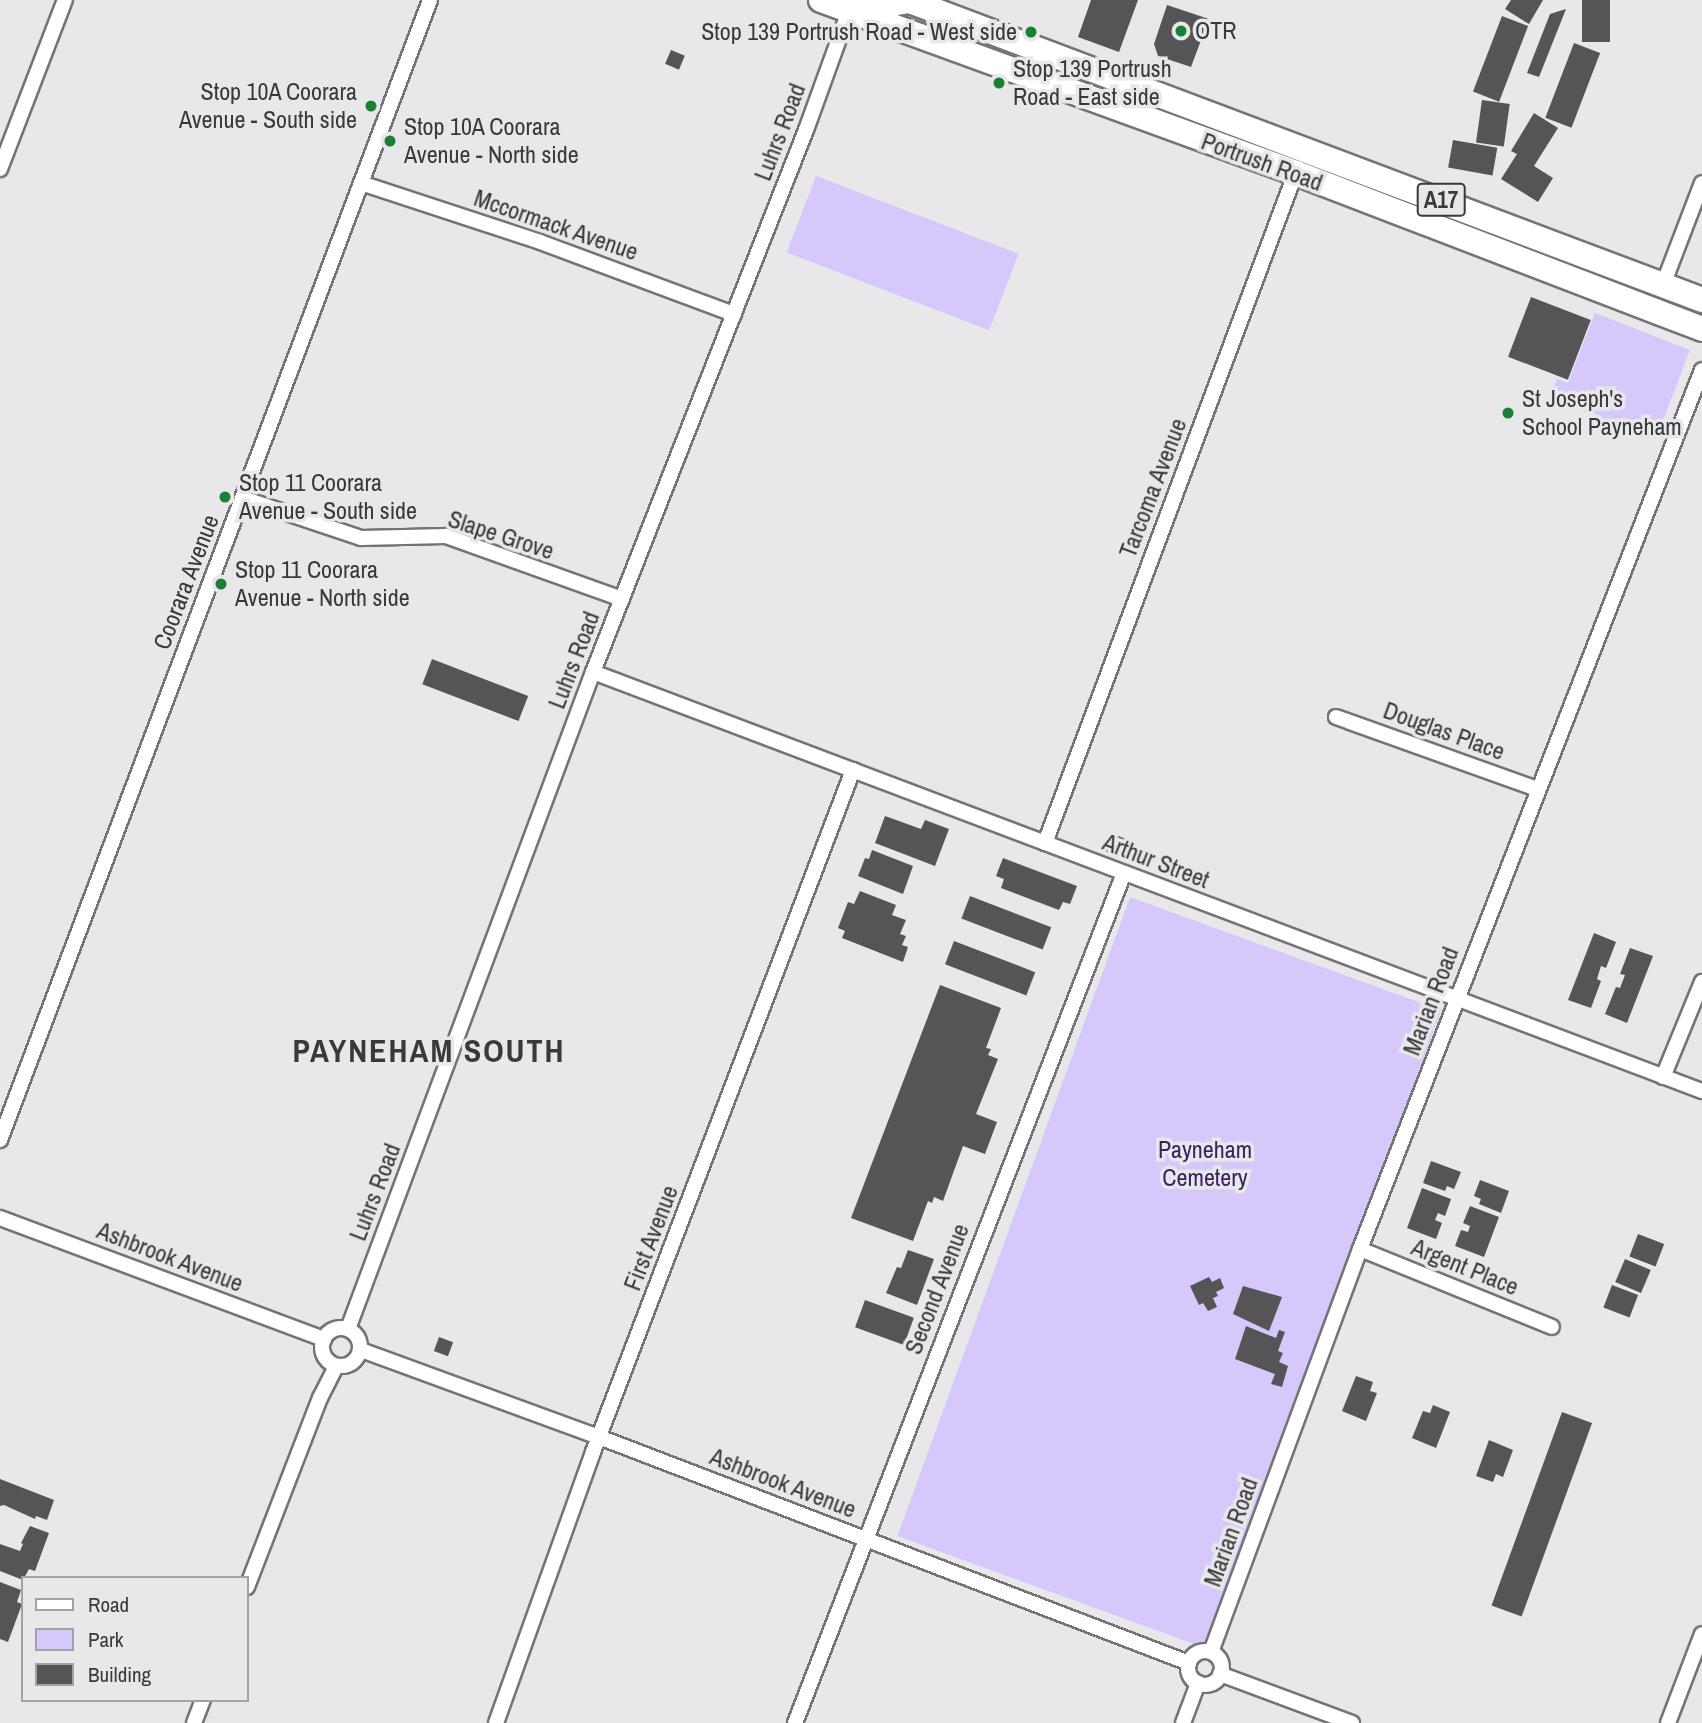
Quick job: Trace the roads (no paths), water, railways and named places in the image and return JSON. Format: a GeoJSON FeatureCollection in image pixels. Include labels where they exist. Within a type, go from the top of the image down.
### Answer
{"type":"FeatureCollection","features":[{"type":"Feature","properties":{"kind":"highway","name":"Portrush Road"},"geometry":{"type":"LineString","coordinates":[[821,0],[845,5],[1296,173],[1702,329]]}},
{"type":"Feature","properties":{"kind":"highway","name":"Portrush Road"},"geometry":{"type":"LineString","coordinates":[[908,0],[1702,300]]}},
{"type":"Feature","properties":{"kind":"highway"},"geometry":{"type":"LineString","coordinates":[[845,5],[908,0]]}},
{"type":"Feature","properties":{"kind":"street"},"geometry":{"type":"LineString","coordinates":[[0,169],[65,0]]}},
{"type":"Feature","properties":{"kind":"street","name":"Coorara Avenue"},"geometry":{"type":"LineString","coordinates":[[0,1140],[430,0]]}},
{"type":"Feature","properties":{"kind":"street","name":"Luhrs Road"},"geometry":{"type":"LineString","coordinates":[[348,1329],[593,671],[734,314],[845,5]]}},
{"type":"Feature","properties":{"kind":"street","name":"Tarcoma Avenue"},"geometry":{"type":"LineString","coordinates":[[1045,843],[1305,149]]}},
{"type":"Feature","properties":{"kind":"street","name":"Mccormack Avenue"},"geometry":{"type":"LineString","coordinates":[[361,183],[540,242],[734,314]]}},
{"type":"Feature","properties":{"kind":"street"},"geometry":{"type":"LineString","coordinates":[[1663,285],[1702,183]]}},
{"type":"Feature","properties":{"kind":"street","name":"Marian Road"},"geometry":{"type":"LineString","coordinates":[[1211,1652],[1360,1249],[1702,370]]}},
{"type":"Feature","properties":{"kind":"street","name":"Slape Grove"},"geometry":{"type":"LineString","coordinates":[[242,498],[361,538],[446,536],[622,599]]}},
{"type":"Feature","properties":{"kind":"street","name":"Arthur Street"},"geometry":{"type":"LineString","coordinates":[[593,671],[1702,1091]]}},
{"type":"Feature","properties":{"kind":"street","name":"Douglas Place"},"geometry":{"type":"LineString","coordinates":[[1336,717],[1537,789]]}},
{"type":"Feature","properties":{"kind":"street","name":"First Avenue"},"geometry":{"type":"LineString","coordinates":[[496,1723],[599,1437],[853,770]]}},
{"type":"Feature","properties":{"kind":"street","name":"Second Avenue"},"geometry":{"type":"LineString","coordinates":[[795,1723],[864,1538],[1124,873]]}},
{"type":"Feature","properties":{"kind":"street"},"geometry":{"type":"LineString","coordinates":[[1663,1077],[1702,982]]}},
{"type":"Feature","properties":{"kind":"street","name":"Ashbrook Avenue"},"geometry":{"type":"LineString","coordinates":[[0,1218],[324,1339]]}},
{"type":"Feature","properties":{"kind":"street","name":"Argent Place"},"geometry":{"type":"LineString","coordinates":[[1360,1249],[1552,1327]]}},
{"type":"Feature","properties":{"kind":"street"},"geometry":{"type":"LineString","coordinates":[[348,1329],[358,1337],[361,1350],[354,1362],[336,1366],[325,1357],[324,1339],[333,1330],[348,1329]]}},
{"type":"Feature","properties":{"kind":"street","name":"Ashbrook Avenue"},"geometry":{"type":"LineString","coordinates":[[361,1350],[599,1437],[1189,1662]]}},
{"type":"Feature","properties":{"kind":"street"},"geometry":{"type":"LineString","coordinates":[[248,1584],[320,1398],[336,1366]]}},
{"type":"Feature","properties":{"kind":"street"},"geometry":{"type":"LineString","coordinates":[[1668,1723],[1702,1634]]}},
{"type":"Feature","properties":{"kind":"street"},"geometry":{"type":"LineString","coordinates":[[1200,1651],[1211,1652],[1220,1660],[1220,1674],[1213,1683],[1198,1683],[1189,1673],[1189,1662],[1200,1651]]}},
{"type":"Feature","properties":{"kind":"street"},"geometry":{"type":"LineString","coordinates":[[1220,1674],[1352,1723]]}},
{"type":"Feature","properties":{"kind":"street"},"geometry":{"type":"LineString","coordinates":[[1183,1723],[1198,1683]]}},
{"type":"Feature","properties":{"kind":"street"},"geometry":{"type":"LineString","coordinates":[[194,1723],[202,1702]]}},
{"type":"Feature","properties":{"kind":"place","name":"OTR"},"geometry":{"type":"Point","coordinates":[1181,31]}},
{"type":"Feature","properties":{"kind":"place","name":"Stop 139 Portrush Road - West side"},"geometry":{"type":"Point","coordinates":[1031,32]}},
{"type":"Feature","properties":{"kind":"place","name":"Stop 139 Portrush Road - East side"},"geometry":{"type":"Point","coordinates":[999,83]}},
{"type":"Feature","properties":{"kind":"place","name":"Stop 10A Coorara Avenue - South side"},"geometry":{"type":"Point","coordinates":[371,106]}},
{"type":"Feature","properties":{"kind":"place","name":"Stop 10A Coorara Avenue - North side"},"geometry":{"type":"Point","coordinates":[390,141]}},
{"type":"Feature","properties":{"kind":"place","name":"St Joseph's School Payneham"},"geometry":{"type":"Point","coordinates":[1508,413]}},
{"type":"Feature","properties":{"kind":"place","name":"Stop 11 Coorara Avenue - South side"},"geometry":{"type":"Point","coordinates":[225,497]}},
{"type":"Feature","properties":{"kind":"place","name":"Stop 11 Coorara Avenue - North side"},"geometry":{"type":"Point","coordinates":[221,584]}},
{"type":"Feature","properties":{"kind":"district","name":"PAYNEHAM SOUTH"},"geometry":{"type":"Point","coordinates":[429,1051]}},
{"type":"Feature","properties":{"kind":"park label","name":"Payneham Cemetery"},"geometry":{"type":"Point","coordinates":[1205,1164]}}]}
